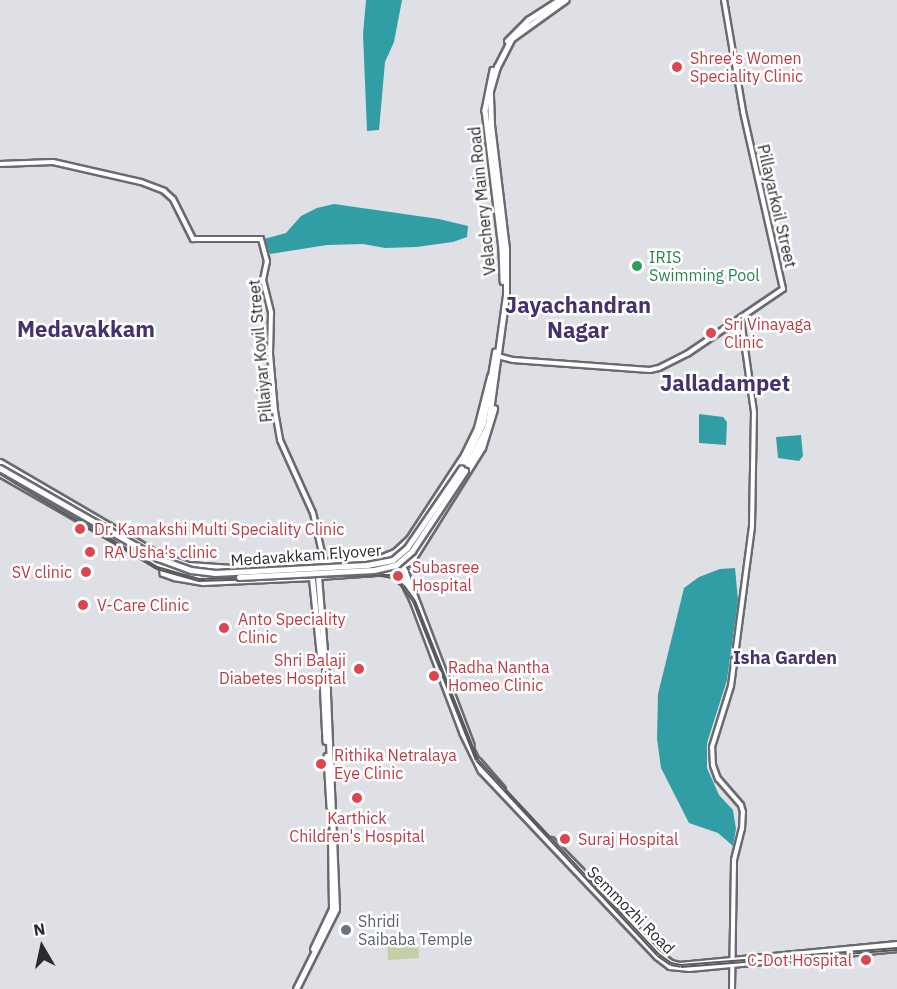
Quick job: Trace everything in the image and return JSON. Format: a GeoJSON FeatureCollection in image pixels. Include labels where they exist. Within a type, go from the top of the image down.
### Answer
{"type":"FeatureCollection","features":[{"type":"Feature","properties":{"kind":"main road","name":"Velachery Main Road"},"geometry":{"type":"LineString","coordinates":[[504,300],[502,249],[485,116],[487,91],[494,66],[511,35],[528,20],[559,0]]}},
{"type":"Feature","properties":{"kind":"main road","name":"Velachery Main Road"},"geometry":{"type":"LineString","coordinates":[[393,553],[409,539],[468,448],[477,428],[495,361],[504,300],[506,249],[491,125],[490,91],[497,67],[511,39],[565,0]]}},
{"type":"Feature","properties":{"kind":"main road"},"geometry":{"type":"LineString","coordinates":[[319,576],[364,574],[401,567],[416,556],[482,448],[492,423],[496,394],[495,361]]}},
{"type":"Feature","properties":{"kind":"main road","name":"Medavakkam Flyover"},"geometry":{"type":"LineString","coordinates":[[0,468],[158,558],[191,570],[215,573],[367,565],[393,560],[407,548],[463,470],[483,423],[490,377]]}},
{"type":"Feature","properties":{"kind":"main road","name":"Medavakkam Flyover"},"geometry":{"type":"LineString","coordinates":[[163,566],[207,578],[374,570],[396,565],[412,551],[486,430],[494,383]]}},
{"type":"Feature","properties":{"kind":"main road"},"geometry":{"type":"LineString","coordinates":[[0,462],[154,552],[178,562],[204,568],[286,565],[363,560],[393,553]]}},
{"type":"Feature","properties":{"kind":"main road"},"geometry":{"type":"LineString","coordinates":[[0,472],[148,560],[163,566],[163,573],[174,577],[203,582],[312,577]]}},
{"type":"Feature","properties":{"kind":"main road","name":"Semmozhi Road"},"geometry":{"type":"LineString","coordinates":[[393,553],[401,567],[476,758],[486,774],[671,963],[683,965],[731,962],[897,946]]}},
{"type":"Feature","properties":{"kind":"main road"},"geometry":{"type":"LineString","coordinates":[[363,560],[364,574]]}},
{"type":"Feature","properties":{"kind":"main road"},"geometry":{"type":"LineString","coordinates":[[294,989],[332,914],[334,861],[319,576],[314,563]]}},
{"type":"Feature","properties":{"kind":"main road"},"geometry":{"type":"LineString","coordinates":[[314,563],[312,577],[323,675],[334,861]]}},
{"type":"Feature","properties":{"kind":"main road"},"geometry":{"type":"LineString","coordinates":[[286,565],[288,578]]}},
{"type":"Feature","properties":{"kind":"street","name":"Pillayarkoil Street"},"geometry":{"type":"LineString","coordinates":[[495,361],[513,360],[650,370],[670,364],[687,354],[783,288],[743,111],[724,0]]}},
{"type":"Feature","properties":{"kind":"street","name":"Pillaiyar Kovil Street"},"geometry":{"type":"LineString","coordinates":[[0,164],[53,162],[141,182],[164,191],[173,199],[193,239],[261,239],[267,261],[263,280],[271,313],[271,363],[280,440],[313,513],[324,563]]}},
{"type":"Feature","properties":{"kind":"street"},"geometry":{"type":"LineString","coordinates":[[732,989],[734,860],[742,829],[743,812],[741,805],[718,779],[713,765],[712,747],[731,686],[752,526],[754,412],[741,319]]}},
{"type":"Feature","properties":{"kind":"green space"},"geometry":{"type":"Polygon","coordinates":[[[418,939],[419,958],[388,960],[387,944],[418,939]]]}},
{"type":"Feature","properties":{"kind":"water"},"geometry":{"type":"Polygon","coordinates":[[[366,0],[402,0],[394,42],[385,62],[379,130],[367,131],[363,34],[366,0]]]}},
{"type":"Feature","properties":{"kind":"water"},"geometry":{"type":"Polygon","coordinates":[[[334,204],[439,219],[468,226],[467,237],[453,242],[416,247],[385,248],[363,244],[327,245],[270,254],[264,239],[286,233],[301,216],[317,208],[334,204]]]}},
{"type":"Feature","properties":{"kind":"water"},"geometry":{"type":"Polygon","coordinates":[[[699,414],[723,417],[727,422],[726,445],[699,443],[699,414]]]}},
{"type":"Feature","properties":{"kind":"water"},"geometry":{"type":"Polygon","coordinates":[[[801,435],[803,456],[799,461],[778,458],[776,437],[801,435]]]}},
{"type":"Feature","properties":{"kind":"water"},"geometry":{"type":"Polygon","coordinates":[[[735,568],[738,600],[727,680],[707,743],[707,768],[719,795],[733,810],[736,829],[733,846],[718,833],[689,823],[661,768],[657,739],[658,694],[684,588],[699,577],[720,569],[735,568]]]}},
{"type":"Feature","properties":{"kind":"railway"},"geometry":{"type":"LineString","coordinates":[[0,473],[157,568],[199,580],[376,574],[391,577],[403,586],[414,601],[477,760],[658,955],[671,964],[681,966],[897,949]]}},
{"type":"Feature","properties":{"kind":"place","name":"Shree's Women Speciality Clinic"},"geometry":{"type":"Point","coordinates":[677,67]}},
{"type":"Feature","properties":{"kind":"place","name":"IRIS Swimming Pool"},"geometry":{"type":"Point","coordinates":[637,266]}},
{"type":"Feature","properties":{"kind":"place","name":"Sri Vinayaga Clinic"},"geometry":{"type":"Point","coordinates":[711,333]}},
{"type":"Feature","properties":{"kind":"place","name":"Dr. Kamakshi Multi Speciality Clinic"},"geometry":{"type":"Point","coordinates":[80,529]}},
{"type":"Feature","properties":{"kind":"place","name":"RA Usha's clinic"},"geometry":{"type":"Point","coordinates":[90,552]}},
{"type":"Feature","properties":{"kind":"place","name":"SV clinic"},"geometry":{"type":"Point","coordinates":[86,572]}},
{"type":"Feature","properties":{"kind":"place","name":"Subasree Hospital"},"geometry":{"type":"Point","coordinates":[398,576]}},
{"type":"Feature","properties":{"kind":"place","name":"V-Care Clinic"},"geometry":{"type":"Point","coordinates":[83,605]}},
{"type":"Feature","properties":{"kind":"place","name":"Anto Speciality Clinic"},"geometry":{"type":"Point","coordinates":[224,628]}},
{"type":"Feature","properties":{"kind":"place","name":"Shri Balaji Diabetes Hospital"},"geometry":{"type":"Point","coordinates":[359,669]}},
{"type":"Feature","properties":{"kind":"place","name":"Radha Nantha Homeo Clinic"},"geometry":{"type":"Point","coordinates":[434,676]}},
{"type":"Feature","properties":{"kind":"place","name":"Rithika Netralaya Eye Clinic"},"geometry":{"type":"Point","coordinates":[321,764]}},
{"type":"Feature","properties":{"kind":"place","name":"Karthick Children's Hospital"},"geometry":{"type":"Point","coordinates":[357,798]}},
{"type":"Feature","properties":{"kind":"place","name":"Suraj Hospital"},"geometry":{"type":"Point","coordinates":[565,839]}},
{"type":"Feature","properties":{"kind":"place","name":"Shridi Saibaba Temple"},"geometry":{"type":"Point","coordinates":[346,930]}},
{"type":"Feature","properties":{"kind":"place","name":"C-Dot Hospital"},"geometry":{"type":"Point","coordinates":[866,960]}},
{"type":"Feature","properties":{"kind":"district","name":"Jayachandran Nagar"},"geometry":{"type":"Point","coordinates":[578,316]}},
{"type":"Feature","properties":{"kind":"district","name":"Medavakkam"},"geometry":{"type":"Point","coordinates":[86,329]}},
{"type":"Feature","properties":{"kind":"district","name":"Jalladampet"},"geometry":{"type":"Point","coordinates":[725,383]}},
{"type":"Feature","properties":{"kind":"district","name":"Isha Garden"},"geometry":{"type":"Point","coordinates":[785,658]}}]}
